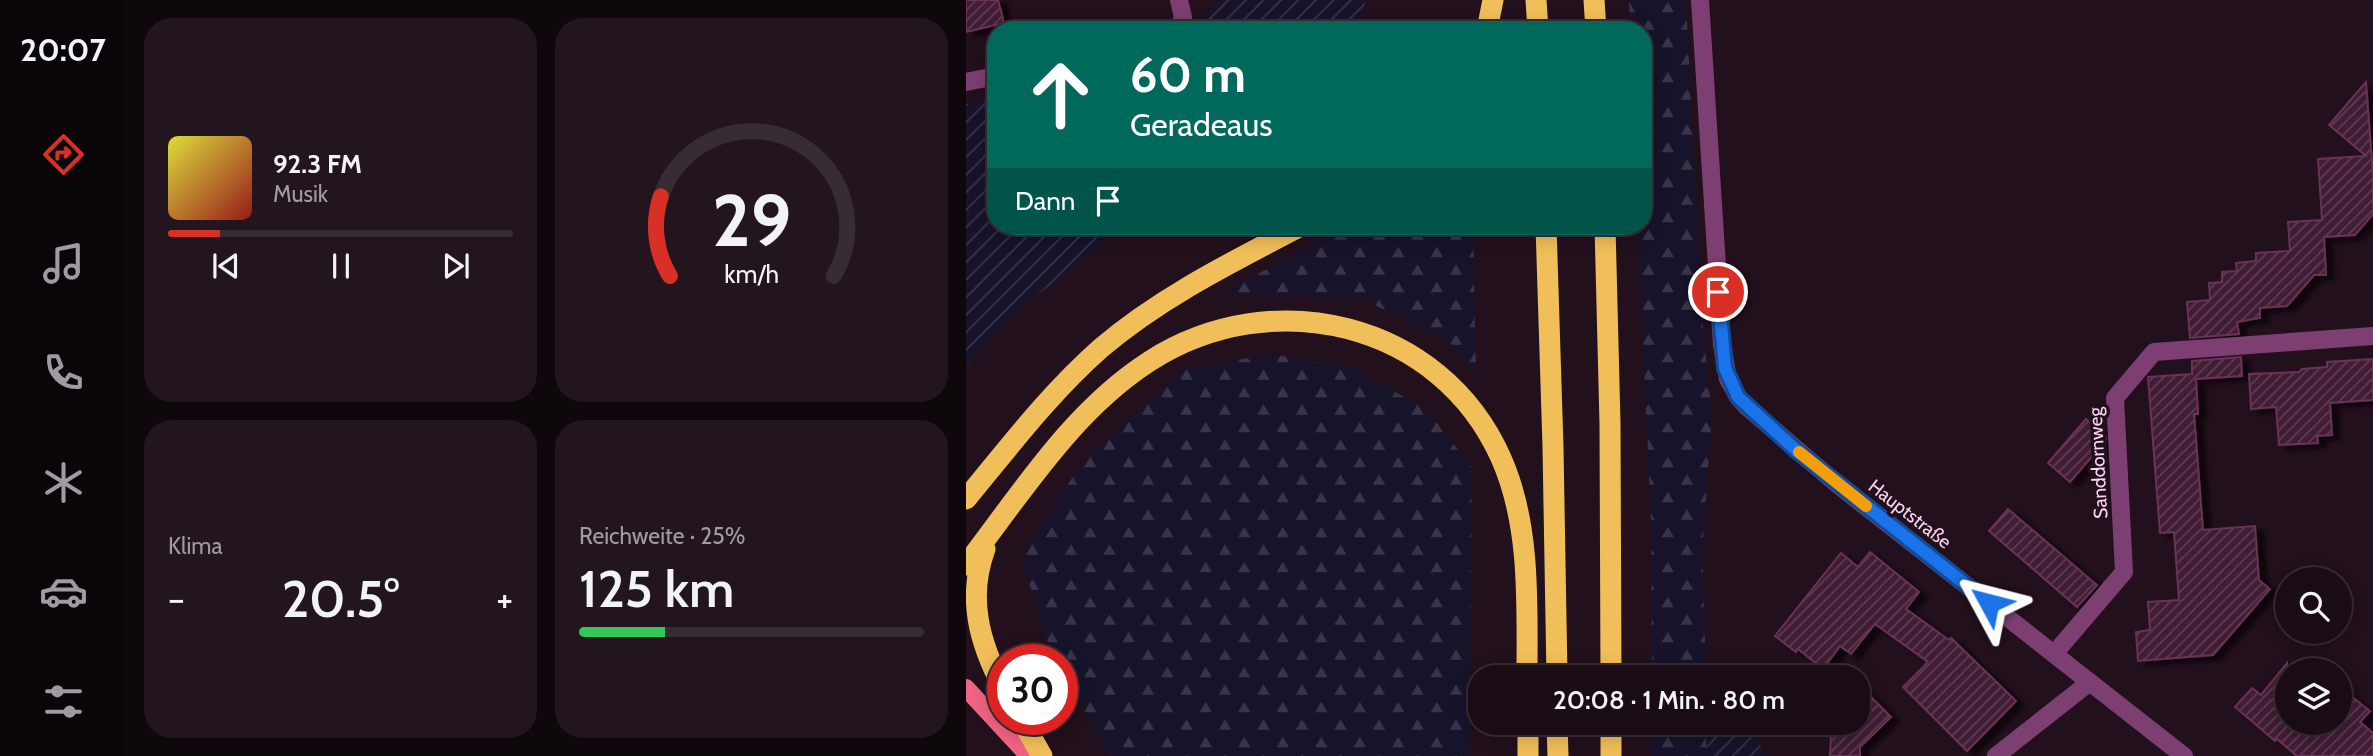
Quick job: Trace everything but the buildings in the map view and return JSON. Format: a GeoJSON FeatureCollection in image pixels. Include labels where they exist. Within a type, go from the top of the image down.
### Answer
{"type":"FeatureCollection","features":[{"type":"Feature","properties":{"kind":"highway"},"geometry":{"type":"LineString","coordinates":[[1489,21],[1493,0]]}},
{"type":"Feature","properties":{"kind":"highway"},"geometry":{"type":"LineString","coordinates":[[1536,0],[1537,21]]}},
{"type":"Feature","properties":{"kind":"highway"},"geometry":{"type":"LineString","coordinates":[[1594,0],[1595,21]]}},
{"type":"Feature","properties":{"kind":"highway"},"geometry":{"type":"LineString","coordinates":[[966,499],[1060,388],[1110,341],[1181,290],[1284,235]]}},
{"type":"Feature","properties":{"kind":"highway"},"geometry":{"type":"LineString","coordinates":[[1546,235],[1557,665]]}},
{"type":"Feature","properties":{"kind":"highway"},"geometry":{"type":"LineString","coordinates":[[1605,235],[1611,423],[1611,665]]}},
{"type":"Feature","properties":{"kind":"highway"},"geometry":{"type":"LineString","coordinates":[[966,565],[1037,472],[1085,415],[1121,382],[1171,349],[1225,328],[1263,321],[1313,321],[1361,332],[1407,352],[1438,374],[1468,404],[1486,429],[1500,457],[1516,504],[1522,537],[1527,665]]}},
{"type":"Feature","properties":{"kind":"highway"},"geometry":{"type":"LineString","coordinates":[[987,653],[980,632],[975,600],[978,570],[995,528]]}},
{"type":"Feature","properties":{"kind":"highway"},"geometry":{"type":"LineString","coordinates":[[1030,735],[1042,756]]}},
{"type":"Feature","properties":{"kind":"highway"},"geometry":{"type":"LineString","coordinates":[[1528,735],[1528,756]]}},
{"type":"Feature","properties":{"kind":"highway"},"geometry":{"type":"LineString","coordinates":[[1558,735],[1558,756]]}},
{"type":"Feature","properties":{"kind":"highway"},"geometry":{"type":"LineString","coordinates":[[1611,735],[1611,756]]}},
{"type":"Feature","properties":{"kind":"main road"},"geometry":{"type":"LineString","coordinates":[[966,688],[1029,756]]}},
{"type":"Feature","properties":{"kind":"street"},"geometry":{"type":"LineString","coordinates":[[1179,0],[1181,21]]}},
{"type":"Feature","properties":{"kind":"street","name":"Hauptstraße"},"geometry":{"type":"LineString","coordinates":[[1700,0],[1723,356],[1732,389],[1746,406],[1837,484],[2184,756]]}},
{"type":"Feature","properties":{"kind":"street"},"geometry":{"type":"LineString","coordinates":[[966,82],[987,78]]}},
{"type":"Feature","properties":{"kind":"street","name":"Sanddornweg"},"geometry":{"type":"LineString","coordinates":[[2054,654],[2124,572],[2115,398],[2154,352],[2373,336]]}},
{"type":"Feature","properties":{"kind":"street"},"geometry":{"type":"LineString","coordinates":[[1996,756],[2090,682]]}},
{"type":"Feature","properties":{"kind":"green space"},"geometry":{"type":"Polygon","coordinates":[[[1223,0],[1366,0],[1360,21],[1209,21],[1207,14],[1223,0]]]}},
{"type":"Feature","properties":{"kind":"green space"},"geometry":{"type":"Polygon","coordinates":[[[1629,0],[1686,0],[1701,310],[1712,416],[1702,552],[1706,665],[1652,665],[1651,523],[1638,235],[1652,235],[1652,21],[1630,21],[1629,0]]]}},
{"type":"Feature","properties":{"kind":"green space"},"geometry":{"type":"Polygon","coordinates":[[[987,99],[987,235],[1114,235],[1017,311],[966,367],[966,104],[987,99]]]}},
{"type":"Feature","properties":{"kind":"green space"},"geometry":{"type":"Polygon","coordinates":[[[1331,235],[1473,235],[1476,376],[1450,343],[1361,298],[1220,294],[1331,235]]]}},
{"type":"Feature","properties":{"kind":"green space"},"geometry":{"type":"Polygon","coordinates":[[[1270,354],[1354,368],[1428,411],[1472,468],[1469,756],[1110,756],[1078,699],[1078,644],[1048,644],[1021,557],[1085,458],[1184,370],[1270,354]]]}},
{"type":"Feature","properties":{"kind":"green space"},"geometry":{"type":"Polygon","coordinates":[[[1652,735],[1707,735],[1706,756],[1652,756],[1652,735]]]}},
{"type":"Feature","properties":{"kind":"green space"},"geometry":{"type":"Polygon","coordinates":[[[1707,735],[1756,735],[1765,756],[1706,756],[1707,735]]]}},
{"type":"Feature","properties":{"kind":"slow traffic"},"geometry":{"type":"LineString","coordinates":[[1799,452],[1866,506]]}},
{"type":"Feature","properties":{"kind":"route"},"geometry":{"type":"LineString","coordinates":[[1718,292],[1725,368],[1732,389],[1738,397],[1837,484],[1989,603]]}}]}
